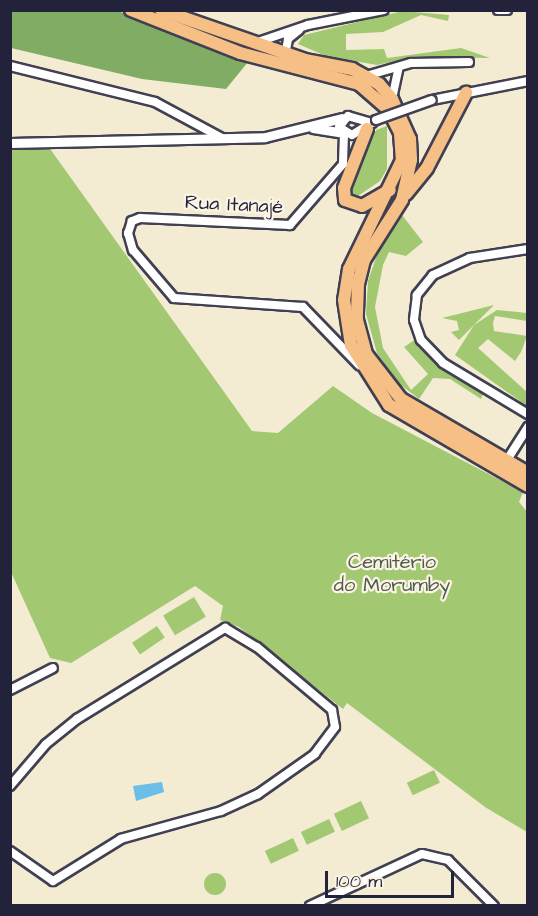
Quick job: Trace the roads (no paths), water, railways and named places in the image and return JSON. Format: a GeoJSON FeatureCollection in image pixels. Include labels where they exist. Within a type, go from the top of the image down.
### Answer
{"type":"FeatureCollection","features":[{"type":"Feature","properties":{"kind":"main road"},"geometry":{"type":"LineString","coordinates":[[131,10],[282,65],[359,84],[380,99],[401,139],[402,160],[390,190],[353,256],[346,282],[347,331],[359,365],[389,405],[503,467],[528,473]]}},
{"type":"Feature","properties":{"kind":"main road"},"geometry":{"type":"LineString","coordinates":[[161,10],[255,43],[366,76],[392,99],[410,140],[402,200]]}},
{"type":"Feature","properties":{"kind":"main road"},"geometry":{"type":"LineString","coordinates":[[466,93],[427,168],[402,200],[364,260],[358,284],[357,320],[366,354],[401,399],[528,486]]}},
{"type":"Feature","properties":{"kind":"main road"},"geometry":{"type":"LineString","coordinates":[[367,126],[344,188],[345,200],[363,206],[390,190]]}},
{"type":"Feature","properties":{"kind":"street"},"geometry":{"type":"LineString","coordinates":[[255,43],[308,25],[384,10]]}},
{"type":"Feature","properties":{"kind":"street"},"geometry":{"type":"LineString","coordinates":[[498,10],[507,10]]}},
{"type":"Feature","properties":{"kind":"street"},"geometry":{"type":"LineString","coordinates":[[282,65],[288,39],[308,25]]}},
{"type":"Feature","properties":{"kind":"street"},"geometry":{"type":"LineString","coordinates":[[366,76],[398,70],[411,63],[469,62]]}},
{"type":"Feature","properties":{"kind":"street"},"geometry":{"type":"LineString","coordinates":[[10,66],[155,102],[222,138]]}},
{"type":"Feature","properties":{"kind":"street"},"geometry":{"type":"LineString","coordinates":[[392,99],[398,70]]}},
{"type":"Feature","properties":{"kind":"street"},"geometry":{"type":"LineString","coordinates":[[308,128],[344,134],[432,100],[528,81]]}},
{"type":"Feature","properties":{"kind":"street"},"geometry":{"type":"LineString","coordinates":[[10,143],[222,138],[308,128],[342,118],[355,118],[367,126]]}},
{"type":"Feature","properties":{"kind":"street"},"geometry":{"type":"LineString","coordinates":[[342,118],[344,134]]}},
{"type":"Feature","properties":{"kind":"street"},"geometry":{"type":"LineString","coordinates":[[355,118],[367,126]]}},
{"type":"Feature","properties":{"kind":"street","name":"Rua Itanajé"},"geometry":{"type":"LineString","coordinates":[[344,134],[343,164],[291,225],[135,219],[128,233],[133,250],[174,298],[303,307],[359,365]]}},
{"type":"Feature","properties":{"kind":"street"},"geometry":{"type":"LineString","coordinates":[[528,249],[470,258],[428,279],[415,307],[421,340],[444,363],[528,414]]}},
{"type":"Feature","properties":{"kind":"street"},"geometry":{"type":"LineString","coordinates":[[503,467],[528,428]]}},
{"type":"Feature","properties":{"kind":"street"},"geometry":{"type":"LineString","coordinates":[[10,786],[46,744],[77,719],[225,628],[257,647],[332,710],[335,727],[315,754],[258,794],[221,811],[122,839],[53,881],[10,851]]}},
{"type":"Feature","properties":{"kind":"street"},"geometry":{"type":"LineString","coordinates":[[10,690],[53,668]]}},
{"type":"Feature","properties":{"kind":"street"},"geometry":{"type":"LineString","coordinates":[[310,906],[422,854],[447,860],[494,906]]}},
{"type":"Feature","properties":{"kind":"water"},"geometry":{"type":"Polygon","coordinates":[[[162,782],[164,792],[136,801],[133,786],[162,782]]]}},
{"type":"Feature","properties":{"kind":"park label","name":"Cemitério do Morumby"},"geometry":{"type":"Point","coordinates":[392,574]}}]}
